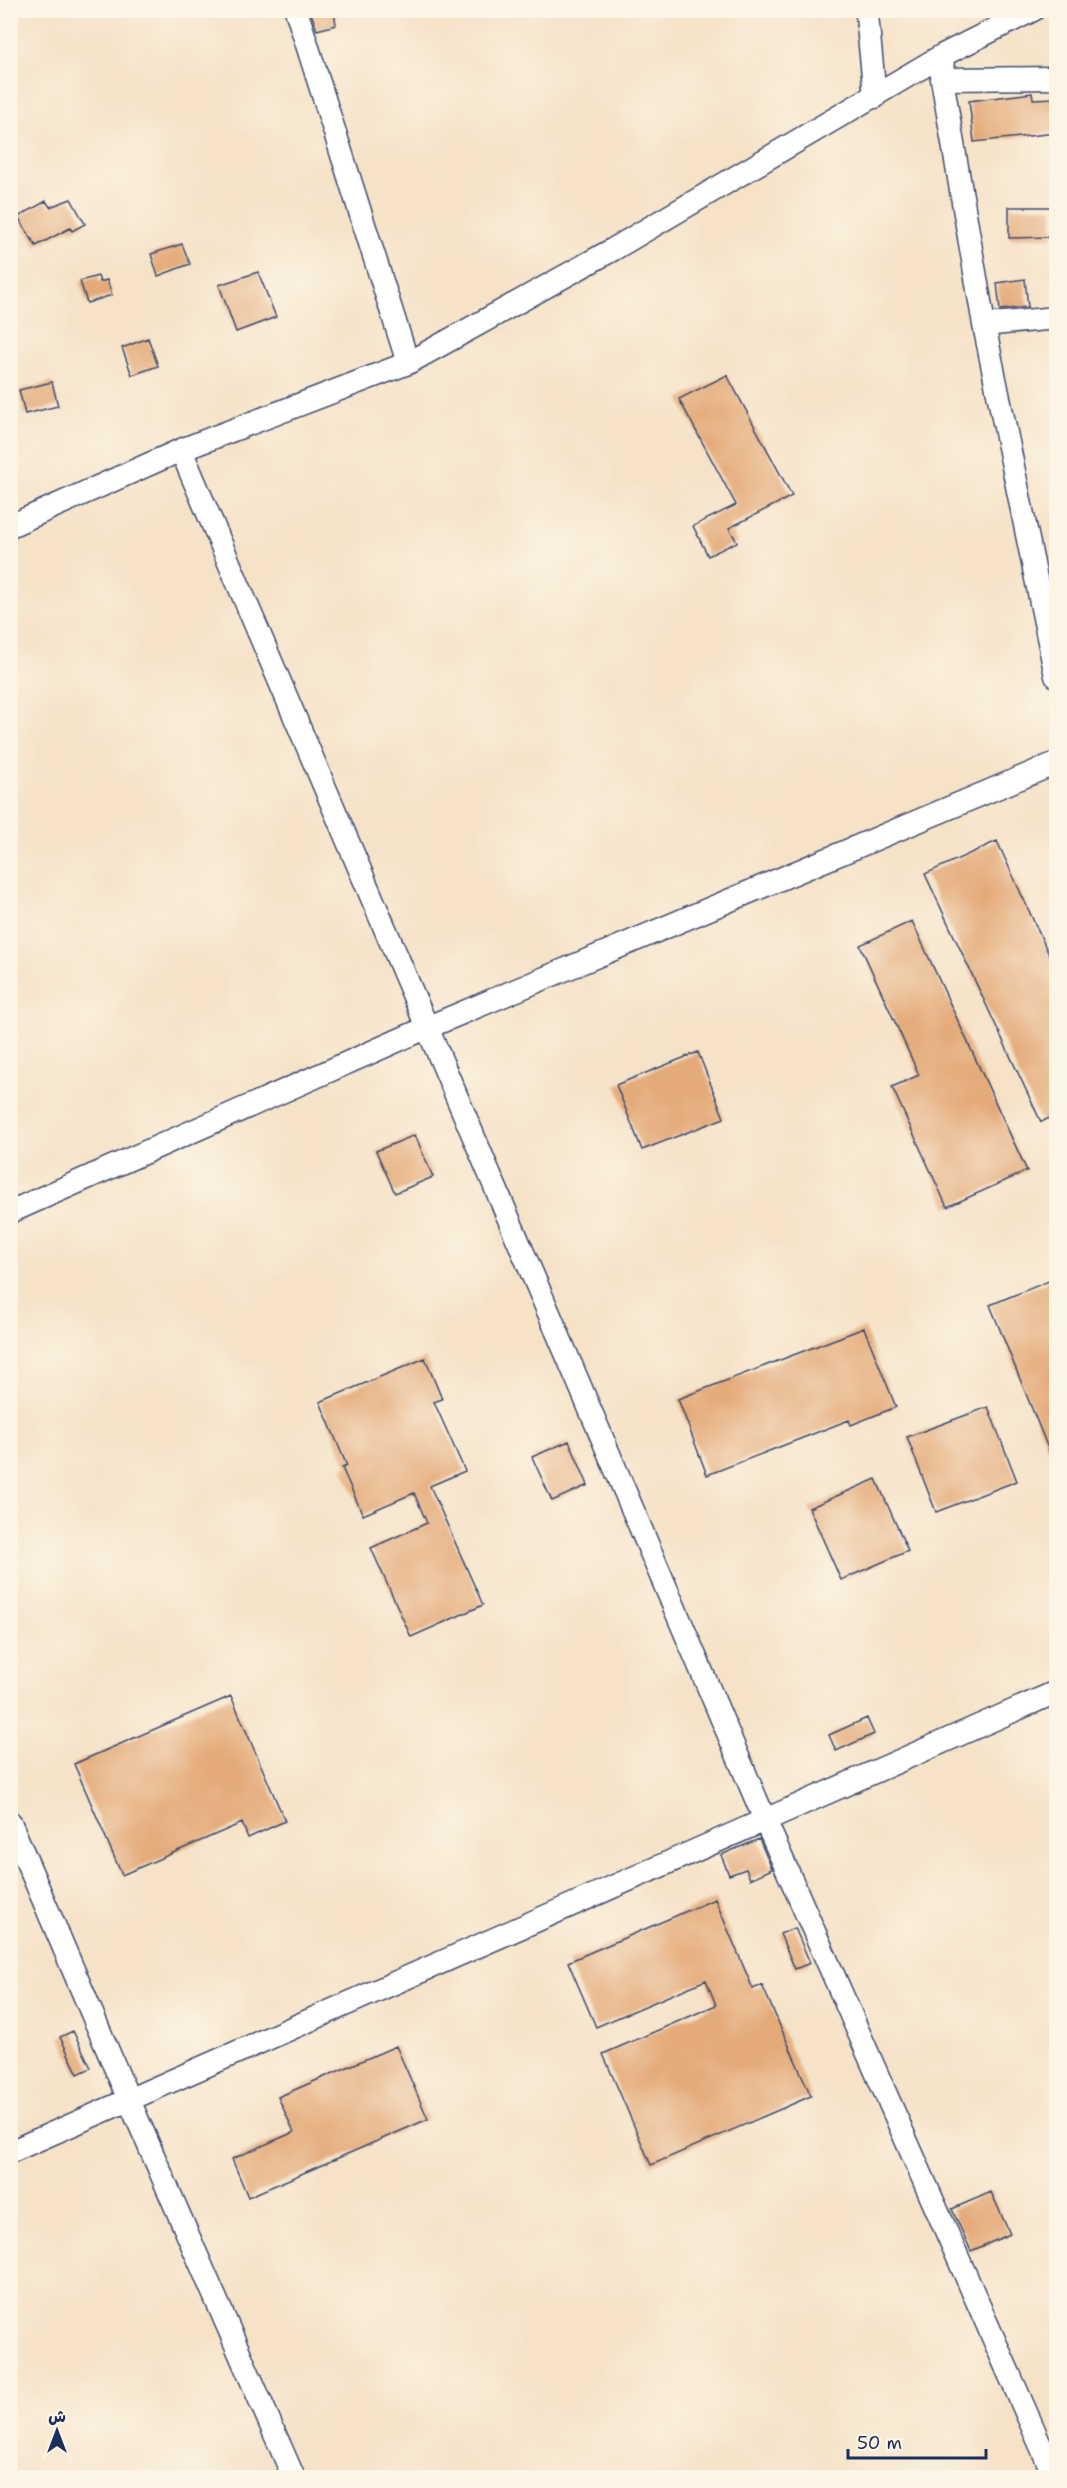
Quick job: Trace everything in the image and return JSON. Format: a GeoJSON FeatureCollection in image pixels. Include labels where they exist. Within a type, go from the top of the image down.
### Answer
{"type":"FeatureCollection","features":[{"type":"Feature","properties":{"kind":"street"},"geometry":{"type":"LineString","coordinates":[[296,10],[408,363]]}},
{"type":"Feature","properties":{"kind":"street"},"geometry":{"type":"LineString","coordinates":[[869,10],[867,15],[875,97]]}},
{"type":"Feature","properties":{"kind":"street"},"geometry":{"type":"LineString","coordinates":[[10,526],[180,450],[408,363],[612,250],[943,55],[1033,10]]}},
{"type":"Feature","properties":{"kind":"street"},"geometry":{"type":"LineString","coordinates":[[943,55],[942,79],[984,325],[1056,676]]}},
{"type":"Feature","properties":{"kind":"street"},"geometry":{"type":"LineString","coordinates":[[942,79],[1056,78]]}},
{"type":"Feature","properties":{"kind":"street"},"geometry":{"type":"LineString","coordinates":[[984,325],[1056,318]]}},
{"type":"Feature","properties":{"kind":"street"},"geometry":{"type":"LineString","coordinates":[[180,450],[765,1820],[1055,2478]]}},
{"type":"Feature","properties":{"kind":"street"},"geometry":{"type":"LineString","coordinates":[[10,1212],[426,1028],[1056,763]]}},
{"type":"Feature","properties":{"kind":"street"},"geometry":{"type":"LineString","coordinates":[[10,2152],[1056,1692]]}},
{"type":"Feature","properties":{"kind":"street"},"geometry":{"type":"LineString","coordinates":[[10,1822],[294,2478]]}},
{"type":"Feature","properties":{"kind":"building"},"geometry":{"type":"Polygon","coordinates":[[[310,10],[334,10],[336,25],[317,30],[310,10]]]}},
{"type":"Feature","properties":{"kind":"building"},"geometry":{"type":"Polygon","coordinates":[[[1032,93],[1033,99],[1056,98],[1056,133],[974,142],[969,101],[1032,93]]]}},
{"type":"Feature","properties":{"kind":"building"},"geometry":{"type":"Polygon","coordinates":[[[71,199],[85,224],[72,231],[70,228],[36,246],[18,217],[46,201],[50,207],[71,199]]]}},
{"type":"Feature","properties":{"kind":"building"},"geometry":{"type":"Polygon","coordinates":[[[1009,207],[1053,207],[1053,237],[1009,238],[1009,207]]]}},
{"type":"Feature","properties":{"kind":"building"},"geometry":{"type":"Polygon","coordinates":[[[182,244],[190,264],[158,276],[151,254],[182,244]]]}},
{"type":"Feature","properties":{"kind":"building"},"geometry":{"type":"Polygon","coordinates":[[[258,272],[276,317],[236,332],[219,285],[258,272]]]}},
{"type":"Feature","properties":{"kind":"building"},"geometry":{"type":"Polygon","coordinates":[[[98,276],[100,282],[107,280],[112,295],[87,303],[80,281],[98,276]]]}},
{"type":"Feature","properties":{"kind":"building"},"geometry":{"type":"Polygon","coordinates":[[[1025,279],[1028,307],[1000,310],[997,283],[1025,279]]]}},
{"type":"Feature","properties":{"kind":"building"},"geometry":{"type":"Polygon","coordinates":[[[148,338],[158,366],[132,375],[122,348],[148,338]]]}},
{"type":"Feature","properties":{"kind":"building"},"geometry":{"type":"Polygon","coordinates":[[[727,375],[792,496],[729,528],[737,542],[708,556],[693,526],[736,505],[679,399],[727,375]]]}},
{"type":"Feature","properties":{"kind":"building"},"geometry":{"type":"Polygon","coordinates":[[[52,382],[58,406],[25,414],[19,390],[52,382]]]}},
{"type":"Feature","properties":{"kind":"building"},"geometry":{"type":"Polygon","coordinates":[[[997,841],[1056,970],[1056,1115],[1041,1122],[925,874],[997,841]]]}},
{"type":"Feature","properties":{"kind":"building"},"geometry":{"type":"Polygon","coordinates":[[[912,921],[1027,1171],[947,1207],[892,1087],[919,1075],[860,945],[912,921]]]}},
{"type":"Feature","properties":{"kind":"building"},"geometry":{"type":"Polygon","coordinates":[[[698,1052],[724,1118],[642,1150],[616,1085],[698,1052]]]}},
{"type":"Feature","properties":{"kind":"building"},"geometry":{"type":"Polygon","coordinates":[[[415,1135],[433,1177],[395,1193],[376,1151],[415,1135]]]}},
{"type":"Feature","properties":{"kind":"building"},"geometry":{"type":"Polygon","coordinates":[[[1056,1278],[1056,1468],[990,1305],[1056,1278]]]}},
{"type":"Feature","properties":{"kind":"building"},"geometry":{"type":"Polygon","coordinates":[[[864,1328],[896,1407],[851,1425],[849,1420],[707,1475],[678,1399],[864,1328]]]}},
{"type":"Feature","properties":{"kind":"building"},"geometry":{"type":"Polygon","coordinates":[[[425,1358],[442,1399],[434,1402],[465,1471],[430,1486],[483,1605],[411,1637],[371,1548],[427,1523],[414,1493],[363,1515],[342,1468],[347,1466],[320,1402],[425,1358]]]}},
{"type":"Feature","properties":{"kind":"building"},"geometry":{"type":"Polygon","coordinates":[[[988,1407],[1017,1481],[936,1512],[907,1437],[988,1407]]]}},
{"type":"Feature","properties":{"kind":"building"},"geometry":{"type":"Polygon","coordinates":[[[569,1441],[588,1485],[552,1501],[532,1457],[569,1441]]]}},
{"type":"Feature","properties":{"kind":"building"},"geometry":{"type":"Polygon","coordinates":[[[876,1479],[908,1551],[841,1580],[809,1508],[876,1479]]]}},
{"type":"Feature","properties":{"kind":"building"},"geometry":{"type":"Polygon","coordinates":[[[231,1696],[285,1821],[248,1838],[242,1823],[122,1875],[74,1764],[231,1696]]]}},
{"type":"Feature","properties":{"kind":"building"},"geometry":{"type":"Polygon","coordinates":[[[867,1718],[874,1734],[836,1751],[829,1735],[867,1718]]]}},
{"type":"Feature","properties":{"kind":"building"},"geometry":{"type":"Polygon","coordinates":[[[759,1839],[772,1869],[750,1879],[746,1869],[729,1875],[721,1855],[759,1839]]]}},
{"type":"Feature","properties":{"kind":"building"},"geometry":{"type":"Polygon","coordinates":[[[715,1899],[753,1989],[762,1985],[811,2096],[651,2165],[603,2054],[716,2005],[706,1980],[596,2027],[568,1962],[715,1899]]]}},
{"type":"Feature","properties":{"kind":"building"},"geometry":{"type":"Polygon","coordinates":[[[795,1928],[810,1963],[795,1969],[780,1934],[795,1928]]]}},
{"type":"Feature","properties":{"kind":"building"},"geometry":{"type":"Polygon","coordinates":[[[73,2031],[91,2068],[78,2074],[60,2037],[73,2031]]]}},
{"type":"Feature","properties":{"kind":"building"},"geometry":{"type":"Polygon","coordinates":[[[396,2046],[428,2119],[248,2197],[232,2159],[294,2132],[278,2097],[396,2046]]]}},
{"type":"Feature","properties":{"kind":"building"},"geometry":{"type":"Polygon","coordinates":[[[991,2192],[1010,2234],[971,2251],[952,2209],[991,2192]]]}}]}
